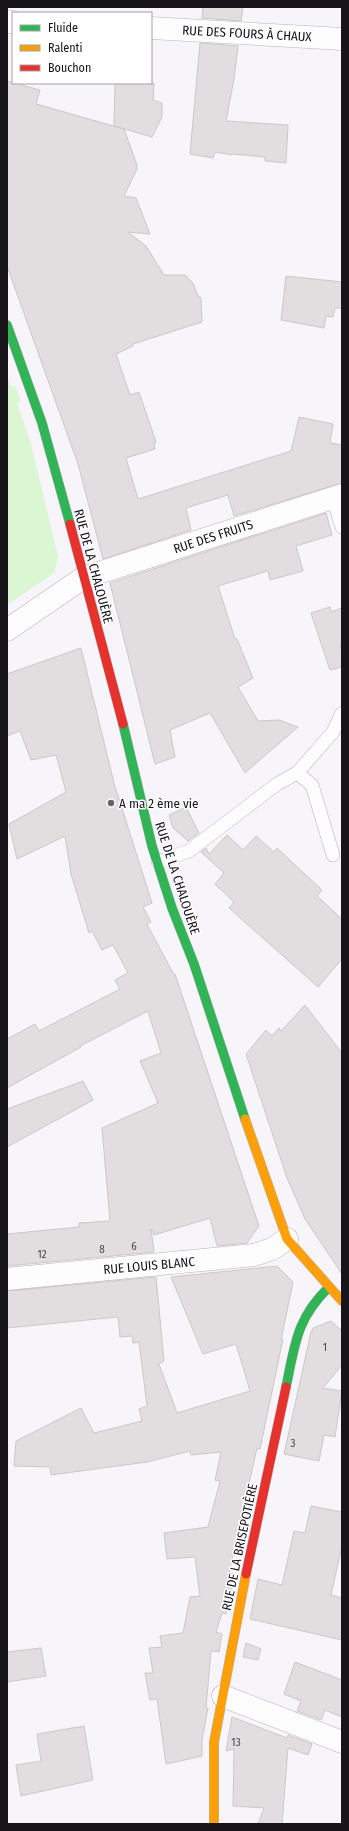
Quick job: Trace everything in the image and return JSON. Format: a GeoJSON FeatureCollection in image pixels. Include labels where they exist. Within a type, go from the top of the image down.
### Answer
{"type":"FeatureCollection","features":[{"type":"Feature","properties":{"kind":"street","name":"RUE DES FOURS À CHAUX"},"geometry":{"type":"LineString","coordinates":[[152,28],[342,38]]}},
{"type":"Feature","properties":{"kind":"street","name":"RUE DE LA CHALOUÈRE"},"geometry":{"type":"LineString","coordinates":[[7,325],[42,423],[127,738],[140,801],[158,862],[172,908],[194,964],[258,1160],[287,1239],[342,1301]]}},
{"type":"Feature","properties":{"kind":"street","name":"RUE DES FRUITS"},"geometry":{"type":"LineString","coordinates":[[7,630],[83,578],[337,497]]}},
{"type":"Feature","properties":{"kind":"street","name":"RUE LOUIS BLANC"},"geometry":{"type":"LineString","coordinates":[[7,1279],[254,1255],[272,1249],[287,1239]]}},
{"type":"Feature","properties":{"kind":"street","name":"RUE DE LA BRISEPOTIÈRE"},"geometry":{"type":"LineString","coordinates":[[214,1824],[214,1742],[249,1561],[297,1335],[301,1321],[311,1306],[329,1287]]}},
{"type":"Feature","properties":{"kind":"street"},"geometry":{"type":"LineString","coordinates":[[223,1696],[342,1742]]}},
{"type":"Feature","properties":{"kind":"lane"},"geometry":{"type":"LineString","coordinates":[[337,497],[342,528]]}},
{"type":"Feature","properties":{"kind":"lane"},"geometry":{"type":"LineString","coordinates":[[158,862],[189,851],[277,784],[297,774],[333,732],[342,713]]}},
{"type":"Feature","properties":{"kind":"lane"},"geometry":{"type":"LineString","coordinates":[[297,774],[312,785],[333,855]]}},
{"type":"Feature","properties":{"kind":"green space"},"geometry":{"type":"Polygon","coordinates":[[[7,376],[11,386],[15,386],[21,401],[17,403],[31,444],[58,557],[54,573],[7,605],[7,376]]]}},
{"type":"Feature","properties":{"kind":"building"},"geometry":{"type":"Polygon","coordinates":[[[203,7],[243,7],[241,21],[202,18],[203,7]]]}},
{"type":"Feature","properties":{"kind":"building"},"geometry":{"type":"Polygon","coordinates":[[[200,43],[238,46],[234,79],[226,121],[288,125],[286,163],[265,161],[265,157],[232,155],[215,152],[213,158],[190,154],[200,43]]]}},
{"type":"Feature","properties":{"kind":"building"},"geometry":{"type":"Polygon","coordinates":[[[7,81],[12,82],[12,84],[18,84],[40,90],[36,104],[124,129],[137,165],[137,169],[124,196],[136,198],[150,234],[128,232],[146,246],[164,275],[185,275],[193,283],[198,296],[201,298],[202,322],[133,344],[133,346],[116,354],[130,395],[139,392],[156,442],[154,443],[155,449],[126,458],[138,499],[291,451],[299,417],[333,424],[330,443],[342,445],[342,483],[234,516],[228,495],[186,508],[191,530],[103,559],[78,464],[7,266],[7,81]]]}},
{"type":"Feature","properties":{"kind":"building"},"geometry":{"type":"Polygon","coordinates":[[[154,83],[153,100],[162,103],[162,117],[152,137],[114,126],[115,84],[154,83]]]}},
{"type":"Feature","properties":{"kind":"building"},"geometry":{"type":"Polygon","coordinates":[[[286,276],[342,282],[342,308],[335,308],[333,317],[326,316],[324,328],[281,320],[286,276]]]}},
{"type":"Feature","properties":{"kind":"building"},"geometry":{"type":"Polygon","coordinates":[[[326,513],[332,535],[296,546],[303,571],[270,580],[268,571],[218,586],[235,639],[237,639],[253,678],[238,687],[258,721],[279,720],[298,727],[245,773],[210,713],[170,730],[175,757],[155,764],[110,583],[326,513]]]}},
{"type":"Feature","properties":{"kind":"building"},"geometry":{"type":"Polygon","coordinates":[[[330,607],[331,612],[342,608],[342,642],[340,643],[342,651],[342,667],[330,670],[311,613],[330,607]]]}},
{"type":"Feature","properties":{"kind":"building"},"geometry":{"type":"Polygon","coordinates":[[[81,648],[114,783],[152,903],[143,907],[151,922],[147,924],[174,975],[175,974],[259,1226],[247,1243],[217,1246],[210,1218],[154,1235],[151,1229],[154,1252],[7,1266],[7,1234],[79,1227],[79,1223],[110,1221],[102,1128],[158,1103],[140,1061],[161,1053],[148,1011],[80,1046],[81,1047],[7,1088],[7,1039],[35,1024],[39,1031],[120,989],[115,980],[128,973],[113,945],[102,950],[92,931],[89,933],[71,874],[65,836],[17,859],[9,824],[66,792],[56,755],[31,760],[20,731],[7,736],[7,674],[81,648]]]}},
{"type":"Feature","properties":{"kind":"building"},"geometry":{"type":"Polygon","coordinates":[[[186,807],[199,833],[188,841],[173,828],[169,815],[186,807]]]}},
{"type":"Feature","properties":{"kind":"building"},"geometry":{"type":"Polygon","coordinates":[[[227,835],[243,850],[256,836],[274,852],[277,848],[322,890],[317,896],[342,919],[342,959],[318,987],[229,908],[234,902],[215,884],[224,873],[201,852],[206,848],[209,854],[227,835]]]}},
{"type":"Feature","properties":{"kind":"building"},"geometry":{"type":"Polygon","coordinates":[[[305,1005],[342,1053],[342,1274],[305,1219],[287,1178],[246,1054],[266,1030],[272,1036],[279,1028],[281,1031],[305,1005]]]}},
{"type":"Feature","properties":{"kind":"building"},"geometry":{"type":"Polygon","coordinates":[[[83,1081],[93,1100],[7,1147],[7,1109],[83,1081]]]}},
{"type":"Feature","properties":{"kind":"building"},"geometry":{"type":"Polygon","coordinates":[[[277,1266],[293,1282],[281,1340],[283,1339],[260,1449],[257,1448],[230,1568],[230,1573],[234,1574],[226,1614],[222,1613],[216,1632],[222,1634],[219,1652],[211,1651],[206,1708],[208,1708],[202,1740],[202,1756],[166,1764],[157,1699],[150,1700],[145,1673],[153,1673],[149,1648],[162,1647],[160,1636],[183,1633],[190,1597],[200,1596],[195,1557],[167,1559],[164,1533],[208,1527],[220,1481],[215,1480],[221,1452],[191,1455],[190,1451],[147,1462],[51,1475],[50,1467],[14,1466],[16,1441],[81,1408],[94,1433],[142,1421],[139,1409],[147,1406],[139,1342],[133,1343],[132,1336],[120,1337],[118,1317],[7,1328],[7,1291],[156,1277],[164,1361],[159,1364],[177,1413],[250,1391],[236,1344],[203,1354],[171,1277],[277,1266]]]}},
{"type":"Feature","properties":{"kind":"building"},"geometry":{"type":"Polygon","coordinates":[[[331,1321],[342,1331],[342,1365],[323,1388],[342,1391],[335,1437],[324,1435],[319,1461],[284,1454],[311,1332],[313,1328],[331,1321]]]}},
{"type":"Feature","properties":{"kind":"building"},"geometry":{"type":"Polygon","coordinates":[[[311,1506],[342,1512],[342,1546],[331,1595],[342,1598],[342,1640],[250,1619],[258,1579],[282,1585],[294,1531],[305,1533],[311,1506]]]}},
{"type":"Feature","properties":{"kind":"building"},"geometry":{"type":"Polygon","coordinates":[[[246,1643],[261,1649],[258,1660],[243,1657],[246,1643]]]}},
{"type":"Feature","properties":{"kind":"building"},"geometry":{"type":"Polygon","coordinates":[[[41,1648],[46,1676],[7,1682],[7,1652],[41,1648]]]}},
{"type":"Feature","properties":{"kind":"building"},"geometry":{"type":"Polygon","coordinates":[[[295,1662],[342,1680],[342,1717],[325,1710],[321,1720],[297,1711],[301,1701],[284,1694],[295,1662]]]}},
{"type":"Feature","properties":{"kind":"building"},"geometry":{"type":"Polygon","coordinates":[[[232,1717],[287,1738],[288,1735],[312,1744],[308,1755],[288,1748],[282,1824],[258,1824],[264,1808],[233,1806],[234,1749],[226,1751],[232,1717]]]}},
{"type":"Feature","properties":{"kind":"building"},"geometry":{"type":"Polygon","coordinates":[[[84,1726],[93,1780],[21,1796],[16,1765],[41,1761],[37,1734],[84,1726]]]}},
{"type":"Feature","properties":{"kind":"traffic: fast"},"geometry":{"type":"LineString","coordinates":[[7,325],[42,423],[70,524]]}},
{"type":"Feature","properties":{"kind":"traffic: fast"},"geometry":{"type":"LineString","coordinates":[[123,724],[152,846],[172,908],[194,964],[245,1119]]}},
{"type":"Feature","properties":{"kind":"traffic: fast"},"geometry":{"type":"LineString","coordinates":[[286,1387],[298,1333],[310,1310],[329,1287]]}},
{"type":"Feature","properties":{"kind":"traffic: slow"},"geometry":{"type":"LineString","coordinates":[[245,1119],[287,1239],[342,1301]]}},
{"type":"Feature","properties":{"kind":"traffic: slow"},"geometry":{"type":"LineString","coordinates":[[214,1824],[214,1742],[246,1574]]}},
{"type":"Feature","properties":{"kind":"traffic: jam"},"geometry":{"type":"LineString","coordinates":[[70,524],[123,724]]}},
{"type":"Feature","properties":{"kind":"traffic: jam"},"geometry":{"type":"LineString","coordinates":[[246,1574],[286,1387]]}},
{"type":"Feature","properties":{"kind":"place","name":"A ma 2 ème vie"},"geometry":{"type":"Point","coordinates":[111,803]}}]}
